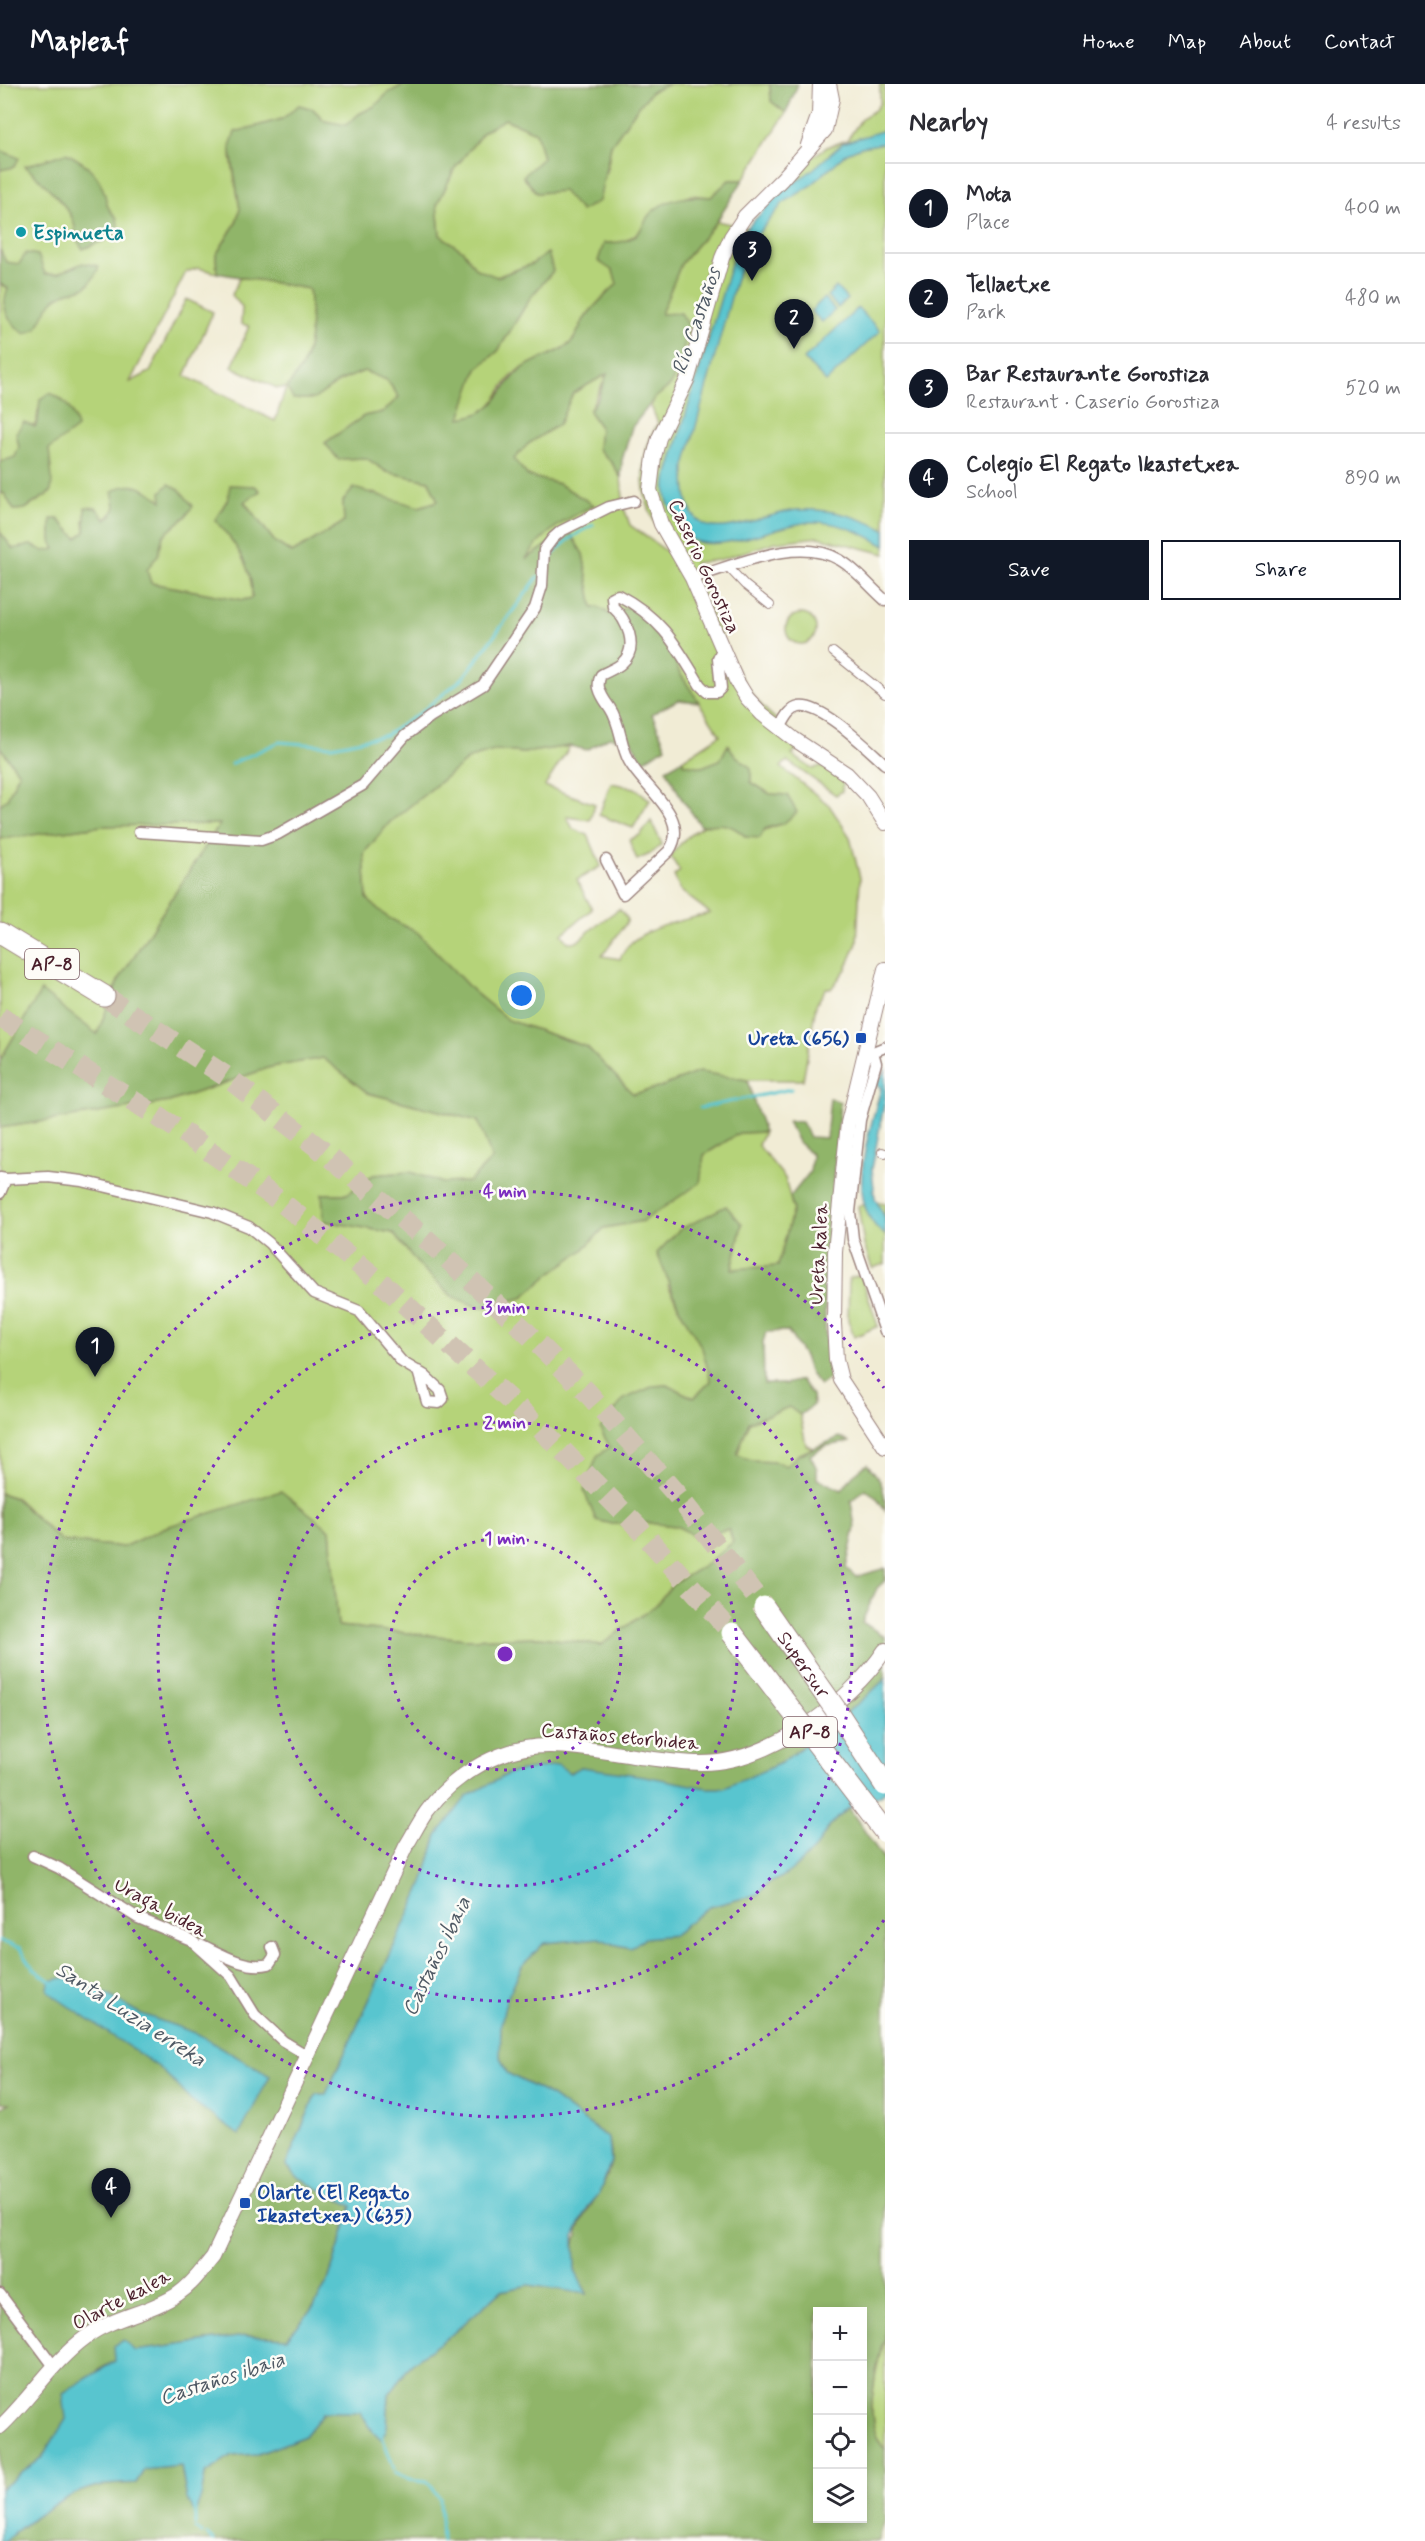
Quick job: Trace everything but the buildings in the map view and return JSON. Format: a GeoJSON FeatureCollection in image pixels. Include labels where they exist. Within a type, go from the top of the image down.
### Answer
{"type":"FeatureCollection","features":[{"type":"Feature","properties":{"kind":"highway","name":"AP-8"},"geometry":{"type":"LineString","coordinates":[[0,933],[104,996]]}},
{"type":"Feature","properties":{"kind":"highway","name":"Supersur"},"geometry":{"type":"LineString","coordinates":[[764,1606],[885,1785]]}},
{"type":"Feature","properties":{"kind":"highway","name":"Supersur"},"geometry":{"type":"LineString","coordinates":[[732,1633],[885,1832]]}},
{"type":"Feature","properties":{"kind":"street"},"geometry":{"type":"LineString","coordinates":[[821,84],[825,101],[822,121],[829,133]]}},
{"type":"Feature","properties":{"kind":"street","name":"Caserio Gorostiza"},"geometry":{"type":"LineString","coordinates":[[807,151],[819,114],[821,84]]}},
{"type":"Feature","properties":{"kind":"street","name":"Caserio Gorostiza"},"geometry":{"type":"LineString","coordinates":[[829,84],[832,99],[829,133],[807,151],[745,216],[731,237],[722,258],[688,378],[659,438],[650,478],[653,503],[661,524],[692,578],[736,680],[747,698],[780,728],[847,774],[868,796],[885,823]]}},
{"type":"Feature","properties":{"kind":"street"},"geometry":{"type":"LineString","coordinates":[[139,832],[261,840],[278,834],[363,785],[405,736],[430,717],[483,685],[495,670],[535,608],[542,586],[544,550],[553,538],[561,531],[609,507],[634,501]]}},
{"type":"Feature","properties":{"kind":"street"},"geometry":{"type":"LineString","coordinates":[[692,578],[789,551],[804,550],[820,552],[850,566],[885,600]]}},
{"type":"Feature","properties":{"kind":"street"},"geometry":{"type":"LineString","coordinates":[[728,567],[745,585],[770,605]]}},
{"type":"Feature","properties":{"kind":"street"},"geometry":{"type":"LineString","coordinates":[[606,860],[623,894],[669,851],[675,843],[676,835],[674,824],[662,801],[629,760],[621,731],[602,698],[599,687],[601,675],[623,662],[630,640],[622,615],[613,607],[612,597],[618,595],[652,615],[663,627],[700,685],[707,692],[717,692],[721,687],[718,659],[723,648]]}},
{"type":"Feature","properties":{"kind":"street"},"geometry":{"type":"LineString","coordinates":[[833,652],[885,694]]}},
{"type":"Feature","properties":{"kind":"street"},"geometry":{"type":"LineString","coordinates":[[780,728],[791,711],[801,707],[815,709],[885,764]]}},
{"type":"Feature","properties":{"kind":"street","name":"Ureta kalea"},"geometry":{"type":"LineString","coordinates":[[885,969],[870,1052],[848,1123],[835,1252],[834,1323],[836,1360],[841,1380],[885,1447]]}},
{"type":"Feature","properties":{"kind":"street"},"geometry":{"type":"LineString","coordinates":[[870,1052],[885,1047]]}},
{"type":"Feature","properties":{"kind":"street","name":"Ureta kalea"},"geometry":{"type":"LineString","coordinates":[[870,1052],[876,1063],[860,1120],[850,1212],[854,1239],[885,1331]]}},
{"type":"Feature","properties":{"kind":"street"},"geometry":{"type":"LineString","coordinates":[[0,1193],[3,1178],[48,1177],[82,1181],[212,1212],[249,1227],[268,1243],[314,1293],[359,1311],[402,1362],[418,1371]]}},
{"type":"Feature","properties":{"kind":"street","name":"Castaños etorbidea"},"geometry":{"type":"LineString","coordinates":[[308,2056],[406,1846],[432,1805],[443,1792],[468,1772],[503,1754],[550,1746],[684,1762],[714,1763],[734,1759],[780,1741],[824,1712],[862,1678],[885,1650]]}},
{"type":"Feature","properties":{"kind":"street","name":"Uraga bidea"},"geometry":{"type":"LineString","coordinates":[[33,1856],[59,1868],[138,1918],[191,1940],[231,1976],[255,2015],[283,2041],[308,2056]]}},
{"type":"Feature","properties":{"kind":"street"},"geometry":{"type":"LineString","coordinates":[[191,1940],[252,1965],[269,1964],[275,1954],[272,1947]]}},
{"type":"Feature","properties":{"kind":"street","name":"Olarte kalea"},"geometry":{"type":"LineString","coordinates":[[0,2427],[20,2408],[53,2365],[97,2330],[167,2300],[193,2282],[213,2257],[308,2056]]}},
{"type":"Feature","properties":{"kind":"street"},"geometry":{"type":"LineString","coordinates":[[0,2294],[53,2365]]}},
{"type":"Feature","properties":{"kind":"green space"},"geometry":{"type":"Polygon","coordinates":[[[0,84],[405,84],[388,93],[375,106],[359,114],[346,126],[325,121],[313,109],[299,105],[282,119],[235,132],[231,157],[240,209],[236,223],[216,255],[217,273],[198,268],[186,272],[130,382],[150,372],[186,299],[213,312],[185,376],[275,421],[286,388],[277,388],[232,367],[249,326],[241,324],[242,307],[232,295],[240,277],[309,289],[311,317],[306,355],[303,364],[287,388],[314,399],[340,381],[364,371],[387,380],[399,397],[383,412],[364,416],[325,443],[338,459],[366,458],[387,472],[429,481],[438,501],[419,507],[392,501],[373,492],[343,501],[344,522],[292,553],[275,542],[244,501],[260,491],[255,486],[234,492],[215,520],[236,546],[250,576],[252,598],[243,600],[151,583],[146,570],[158,554],[163,536],[186,516],[187,501],[179,489],[163,502],[151,493],[116,505],[111,515],[104,519],[84,520],[85,532],[76,538],[58,519],[55,549],[44,552],[31,545],[13,549],[0,532],[0,494],[4,493],[14,510],[25,509],[50,493],[38,409],[36,423],[15,458],[0,462],[0,84]]]}},
{"type":"Feature","properties":{"kind":"green space"},"geometry":{"type":"Polygon","coordinates":[[[405,84],[670,84],[652,91],[611,145],[599,201],[581,211],[563,191],[537,193],[523,176],[543,158],[536,132],[505,119],[484,131],[455,168],[437,205],[440,235],[463,251],[476,269],[497,277],[532,264],[548,253],[553,271],[530,298],[498,351],[477,369],[460,418],[484,411],[526,366],[563,349],[572,342],[589,313],[617,284],[613,271],[598,261],[604,243],[632,238],[655,209],[670,201],[686,197],[711,197],[729,180],[743,180],[717,221],[681,264],[661,314],[681,313],[689,326],[682,355],[671,385],[655,398],[632,427],[622,460],[621,478],[612,463],[598,449],[600,427],[589,411],[598,398],[607,374],[573,393],[559,424],[528,444],[514,459],[528,476],[559,484],[594,505],[556,527],[540,541],[526,559],[569,531],[583,554],[593,608],[598,607],[611,615],[630,606],[659,630],[673,653],[679,672],[699,702],[678,700],[652,714],[666,747],[643,761],[631,741],[609,737],[587,750],[570,746],[523,753],[497,750],[470,758],[390,822],[364,853],[367,899],[387,917],[418,933],[473,991],[508,1020],[587,1047],[633,1094],[658,1088],[699,1072],[747,1080],[764,1132],[739,1133],[704,1155],[700,1183],[643,1221],[604,1228],[583,1250],[552,1272],[522,1298],[480,1308],[452,1296],[417,1263],[393,1233],[324,1221],[322,1194],[347,1194],[373,1175],[410,1172],[443,1183],[469,1182],[492,1159],[478,1121],[368,1093],[323,1058],[271,1067],[169,1102],[0,1128],[0,1060],[41,991],[97,1034],[118,981],[220,824],[102,826],[0,839],[0,805],[7,799],[19,773],[0,747],[0,532],[13,549],[31,545],[44,551],[55,549],[51,541],[51,519],[58,519],[77,538],[85,532],[85,507],[96,508],[106,520],[115,508],[112,492],[119,488],[138,487],[162,501],[161,492],[169,484],[179,489],[193,506],[186,516],[163,536],[158,555],[147,570],[151,583],[243,600],[252,598],[250,576],[236,546],[215,520],[228,499],[230,485],[255,486],[260,491],[244,502],[275,542],[292,553],[344,522],[343,501],[354,488],[419,507],[438,501],[429,481],[387,472],[366,458],[338,459],[325,443],[364,416],[383,412],[399,397],[387,380],[364,371],[340,381],[314,399],[293,399],[287,388],[303,364],[310,337],[309,289],[217,273],[216,255],[236,223],[240,209],[230,146],[235,132],[282,119],[299,105],[313,109],[325,121],[346,125],[359,114],[375,106],[388,93],[405,84]]]}},
{"type":"Feature","properties":{"kind":"green space"},"geometry":{"type":"Polygon","coordinates":[[[670,84],[770,84],[771,101],[786,113],[743,180],[729,180],[711,197],[691,195],[650,214],[639,232],[622,243],[613,271],[617,284],[589,313],[571,342],[560,350],[520,369],[507,382],[489,408],[472,416],[459,418],[477,369],[498,351],[530,298],[553,271],[548,253],[532,264],[496,277],[476,269],[463,251],[440,235],[437,205],[455,168],[484,131],[504,119],[536,132],[543,158],[523,177],[537,193],[563,191],[607,172],[611,145],[635,111],[652,91],[670,84]]]}},
{"type":"Feature","properties":{"kind":"green space"},"geometry":{"type":"Polygon","coordinates":[[[770,84],[798,84],[786,113],[771,101],[770,84]]]}},
{"type":"Feature","properties":{"kind":"green space"},"geometry":{"type":"Polygon","coordinates":[[[880,84],[885,84],[885,554],[818,537],[776,542],[719,560],[694,563],[723,642],[743,680],[768,712],[804,741],[792,755],[813,769],[820,766],[834,772],[843,781],[842,791],[836,795],[787,761],[781,767],[829,805],[850,837],[860,878],[857,943],[846,969],[831,989],[826,988],[816,1005],[803,1080],[747,1080],[699,1072],[658,1088],[633,1094],[587,1047],[508,1020],[473,991],[418,933],[387,917],[367,899],[364,853],[390,822],[470,758],[497,750],[523,753],[570,746],[545,786],[595,804],[590,820],[567,817],[573,829],[588,835],[601,866],[577,880],[592,909],[562,934],[568,942],[577,942],[619,909],[627,918],[627,922],[602,956],[620,959],[626,948],[646,933],[659,927],[710,913],[681,891],[674,876],[680,871],[670,856],[695,831],[714,823],[724,824],[735,828],[746,837],[784,823],[787,795],[770,794],[751,782],[751,768],[735,755],[728,745],[720,760],[702,767],[684,764],[682,760],[720,735],[679,672],[673,653],[598,607],[593,609],[583,554],[524,560],[543,536],[564,520],[593,505],[559,484],[528,476],[513,459],[528,444],[559,424],[573,393],[608,373],[589,411],[600,427],[598,449],[612,463],[621,478],[624,508],[630,525],[669,553],[648,505],[643,474],[644,458],[649,441],[658,423],[651,406],[655,398],[671,384],[660,314],[681,264],[717,221],[748,228],[816,154],[827,147],[847,140],[862,118],[875,110],[880,103],[880,84]]]}},
{"type":"Feature","properties":{"kind":"green space"},"geometry":{"type":"Polygon","coordinates":[[[0,150],[19,158],[14,167],[0,170],[0,150]]]}},
{"type":"Feature","properties":{"kind":"green space"},"geometry":{"type":"Polygon","coordinates":[[[66,153],[83,163],[97,177],[108,207],[117,218],[119,234],[83,249],[76,238],[71,216],[60,201],[25,166],[66,153]]]}},
{"type":"Feature","properties":{"kind":"green space"},"geometry":{"type":"Polygon","coordinates":[[[0,249],[6,262],[19,264],[26,253],[38,255],[45,274],[57,274],[83,263],[99,266],[90,283],[55,299],[37,328],[25,334],[10,319],[5,308],[8,288],[0,284],[0,249]]]}},
{"type":"Feature","properties":{"kind":"green space"},"geometry":{"type":"Polygon","coordinates":[[[50,393],[61,399],[68,407],[77,428],[49,449],[51,492],[25,509],[14,510],[4,493],[0,494],[0,462],[15,457],[19,447],[16,433],[24,422],[35,427],[40,399],[50,393]]]}},
{"type":"Feature","properties":{"kind":"green space"},"geometry":{"type":"Polygon","coordinates":[[[801,614],[812,618],[816,629],[812,640],[801,644],[790,640],[786,629],[790,618],[801,614]]]}},
{"type":"Feature","properties":{"kind":"green space"},"geometry":{"type":"Polygon","coordinates":[[[728,745],[735,755],[751,768],[751,782],[770,794],[787,795],[797,812],[784,823],[765,829],[760,838],[746,837],[730,826],[715,824],[701,826],[682,799],[666,769],[682,760],[684,764],[702,767],[720,760],[728,745]]]}},
{"type":"Feature","properties":{"kind":"green space"},"geometry":{"type":"Polygon","coordinates":[[[0,747],[19,773],[7,799],[0,805],[0,747]]]}},
{"type":"Feature","properties":{"kind":"green space"},"geometry":{"type":"Polygon","coordinates":[[[611,783],[635,788],[650,800],[633,828],[599,815],[611,783]]]}},
{"type":"Feature","properties":{"kind":"green space"},"geometry":{"type":"Polygon","coordinates":[[[651,821],[662,844],[650,854],[637,860],[629,840],[640,835],[651,821]]]}},
{"type":"Feature","properties":{"kind":"green space"},"geometry":{"type":"Polygon","coordinates":[[[171,823],[220,824],[118,981],[97,1035],[41,991],[0,1060],[0,839],[102,826],[171,823]]]}},
{"type":"Feature","properties":{"kind":"green space"},"geometry":{"type":"Polygon","coordinates":[[[323,1058],[368,1093],[478,1121],[492,1159],[469,1182],[443,1183],[410,1172],[373,1175],[347,1194],[323,1194],[364,1228],[393,1233],[417,1263],[552,1272],[583,1250],[604,1228],[643,1221],[704,1155],[739,1133],[764,1132],[758,1145],[785,1178],[793,1209],[778,1266],[732,1270],[742,1224],[668,1285],[703,1348],[711,1381],[694,1398],[667,1385],[654,1386],[610,1447],[612,1524],[649,1523],[677,1526],[696,1536],[729,1529],[733,1542],[708,1563],[672,1585],[656,1605],[601,1645],[540,1637],[466,1639],[338,1626],[330,1530],[166,1527],[123,1547],[61,1541],[16,1498],[0,1493],[0,1128],[169,1102],[271,1067],[323,1058]]]}},
{"type":"Feature","properties":{"kind":"green space"},"geometry":{"type":"Polygon","coordinates":[[[830,1098],[840,1102],[825,1297],[826,1345],[831,1377],[820,1385],[810,1374],[804,1356],[788,1331],[766,1332],[763,1342],[764,1384],[785,1384],[801,1380],[812,1395],[813,1405],[800,1415],[789,1407],[749,1422],[737,1454],[750,1460],[779,1463],[786,1466],[798,1455],[840,1437],[849,1442],[825,1446],[810,1455],[817,1469],[817,1479],[842,1490],[853,1475],[867,1464],[876,1475],[882,1485],[885,1511],[876,1497],[865,1489],[851,1501],[855,1528],[846,1568],[856,1577],[885,1568],[885,1581],[877,1588],[862,1622],[885,1637],[885,1679],[865,1698],[781,1763],[739,1783],[724,1788],[707,1788],[581,1767],[437,1835],[423,1883],[326,2094],[316,2094],[286,2165],[300,2179],[352,2206],[328,2281],[314,2307],[287,2338],[246,2336],[135,2351],[98,2370],[42,2458],[0,2489],[0,2108],[9,2103],[0,2102],[0,1493],[15,1498],[61,1541],[123,1547],[166,1527],[281,1491],[330,1530],[338,1626],[466,1639],[540,1637],[601,1645],[656,1605],[672,1585],[708,1563],[733,1542],[729,1529],[696,1536],[676,1526],[649,1523],[612,1524],[596,1520],[584,1491],[597,1456],[610,1447],[600,1429],[624,1399],[654,1386],[667,1385],[694,1398],[711,1381],[702,1348],[680,1310],[657,1253],[679,1230],[726,1206],[742,1224],[732,1269],[778,1266],[793,1209],[790,1197],[810,1172],[812,1155],[798,1142],[788,1121],[802,1122],[810,1137],[826,1138],[830,1098]]]}},
{"type":"Feature","properties":{"kind":"green space"},"geometry":{"type":"Polygon","coordinates":[[[885,1203],[885,1264],[872,1268],[864,1245],[858,1206],[885,1203]]]}},
{"type":"Feature","properties":{"kind":"green space"},"geometry":{"type":"Polygon","coordinates":[[[861,1275],[878,1326],[854,1337],[848,1320],[849,1278],[861,1275]]]}},
{"type":"Feature","properties":{"kind":"green space"},"geometry":{"type":"Polygon","coordinates":[[[789,1407],[800,1415],[806,1445],[813,1448],[798,1455],[786,1466],[773,1462],[750,1461],[737,1455],[749,1422],[789,1407]]]}},
{"type":"Feature","properties":{"kind":"green space"},"geometry":{"type":"Polygon","coordinates":[[[849,1808],[885,1861],[885,2340],[882,2344],[872,2398],[874,2426],[878,2439],[885,2449],[885,2518],[879,2541],[5,2541],[36,2516],[74,2494],[98,2486],[136,2483],[144,2470],[181,2466],[187,2499],[201,2497],[205,2474],[232,2456],[258,2454],[305,2436],[324,2412],[360,2412],[373,2431],[387,2427],[389,2394],[412,2363],[451,2335],[501,2291],[529,2285],[587,2293],[576,2272],[574,2251],[576,2237],[607,2177],[611,2162],[609,2139],[551,2096],[507,2073],[500,2057],[501,2024],[506,2001],[522,1966],[544,1943],[600,1938],[630,1948],[644,1938],[675,1935],[709,1907],[759,1894],[767,1884],[782,1877],[817,1846],[830,1825],[849,1808]]]}},
{"type":"Feature","properties":{"kind":"green space"},"geometry":{"type":"Polygon","coordinates":[[[885,2340],[885,2449],[874,2427],[872,2399],[882,2344],[885,2340]]]}},
{"type":"Feature","properties":{"kind":"water"},"geometry":{"type":"Polygon","coordinates":[[[885,130],[885,143],[861,147],[847,153],[809,187],[783,203],[754,239],[736,279],[685,473],[689,506],[692,513],[703,524],[723,527],[797,510],[820,510],[853,517],[885,530],[885,546],[850,529],[820,522],[797,524],[748,538],[715,543],[701,543],[689,538],[680,527],[669,505],[666,496],[666,480],[735,251],[747,228],[780,193],[811,171],[843,143],[885,130]]]}},
{"type":"Feature","properties":{"kind":"water"},"geometry":{"type":"Polygon","coordinates":[[[836,287],[847,299],[838,308],[827,296],[836,287]]]}},
{"type":"Feature","properties":{"kind":"water"},"geometry":{"type":"Polygon","coordinates":[[[824,298],[835,310],[822,322],[811,311],[824,298]]]}},
{"type":"Feature","properties":{"kind":"water"},"geometry":{"type":"Polygon","coordinates":[[[858,308],[880,331],[826,382],[804,359],[858,308]]]}},
{"type":"Feature","properties":{"kind":"water"},"geometry":{"type":"Polygon","coordinates":[[[885,1070],[885,1099],[872,1169],[875,1198],[885,1218],[885,1235],[872,1221],[864,1204],[862,1186],[866,1145],[881,1088],[876,1084],[885,1070]]]}},
{"type":"Feature","properties":{"kind":"water","name":"Castaños ibaia"},"geometry":{"type":"Polygon","coordinates":[[[885,1679],[885,1791],[881,1795],[849,1808],[830,1825],[817,1846],[797,1866],[767,1884],[759,1894],[709,1907],[675,1935],[644,1938],[631,1948],[599,1938],[544,1943],[522,1966],[506,2001],[501,2024],[500,2057],[507,2073],[551,2096],[609,2139],[611,2161],[599,2194],[589,2206],[574,2236],[575,2271],[587,2294],[529,2285],[501,2291],[451,2335],[412,2363],[389,2394],[387,2427],[382,2440],[360,2412],[324,2412],[305,2436],[258,2454],[232,2456],[205,2474],[201,2497],[195,2513],[187,2499],[181,2466],[144,2470],[136,2483],[98,2486],[74,2494],[36,2516],[5,2541],[0,2541],[0,2489],[42,2458],[66,2419],[63,2393],[115,2361],[114,2346],[123,2340],[135,2351],[246,2336],[287,2338],[314,2307],[328,2281],[352,2206],[300,2179],[286,2165],[316,2094],[326,2094],[423,1883],[437,1835],[467,1796],[510,1773],[558,1765],[570,1773],[581,1767],[707,1788],[724,1788],[781,1763],[865,1698],[885,1679]]]}},
{"type":"Feature","properties":{"kind":"water"},"geometry":{"type":"Polygon","coordinates":[[[79,1978],[139,2013],[198,2034],[270,2076],[239,2135],[191,2100],[160,2068],[55,1997],[48,1990],[49,1981],[79,1978]]]}},
{"type":"Feature","properties":{"kind":"waterway"},"geometry":{"type":"LineString","coordinates":[[548,560],[568,540],[593,525]]}},
{"type":"Feature","properties":{"kind":"waterway"},"geometry":{"type":"LineString","coordinates":[[231,764],[279,742],[332,746],[386,735],[420,713],[463,678],[538,577]]}},
{"type":"Feature","properties":{"kind":"waterway"},"geometry":{"type":"LineString","coordinates":[[700,1108],[791,1089]]}},
{"type":"Feature","properties":{"kind":"waterway","name":"Santa Luzia erreka"},"geometry":{"type":"LineString","coordinates":[[0,1941],[20,1948],[34,1969],[50,1981]]}},
{"type":"Feature","properties":{"kind":"waterway"},"geometry":{"type":"LineString","coordinates":[[382,2436],[394,2468]]}},
{"type":"Feature","properties":{"kind":"waterway"},"geometry":{"type":"LineString","coordinates":[[395,2472],[410,2479],[427,2481],[440,2498],[442,2541]]}},
{"type":"Feature","properties":{"kind":"waterway"},"geometry":{"type":"LineString","coordinates":[[195,2509],[195,2525]]}},
{"type":"Feature","properties":{"kind":"waterway"},"geometry":{"type":"LineString","coordinates":[[195,2529],[202,2534]]}},
{"type":"Feature","properties":{"kind":"waterway"},"geometry":{"type":"LineString","coordinates":[[207,2535],[214,2541]]}},
{"type":"Feature","properties":{"kind":"tunnel"},"geometry":{"type":"LineString","coordinates":[[104,996],[227,1077],[324,1152],[426,1239],[516,1322],[587,1392],[677,1495],[764,1607]]}},
{"type":"Feature","properties":{"kind":"tunnel"},"geometry":{"type":"LineString","coordinates":[[0,1017],[184,1133],[280,1201],[382,1283],[541,1429],[637,1526],[732,1633]]}},
{"type":"Feature","properties":{"kind":"place","name":"Espinueta"},"geometry":{"type":"Point","coordinates":[21,232]}},
{"type":"Feature","properties":{"kind":"place","name":"Bar Restaurante Gorostiza"},"geometry":{"type":"Point","coordinates":[752,281]}},
{"type":"Feature","properties":{"kind":"place","name":"Tellaetxe"},"geometry":{"type":"Point","coordinates":[794,349]}},
{"type":"Feature","properties":{"kind":"place","name":"Ureta (656)"},"geometry":{"type":"Point","coordinates":[861,1038]}},
{"type":"Feature","properties":{"kind":"place","name":"Mota"},"geometry":{"type":"Point","coordinates":[95,1377]}},
{"type":"Feature","properties":{"kind":"place","name":"Olarte (El Regato Ikastetxea) (635)"},"geometry":{"type":"Point","coordinates":[245,2203]}},
{"type":"Feature","properties":{"kind":"place","name":"Colegio El Regato Ikastetxea"},"geometry":{"type":"Point","coordinates":[111,2218]}},
{"type":"Feature","properties":{"kind":"water label","name":"Río Castaños"},"geometry":{"type":"Point","coordinates":[696,321]}}]}
